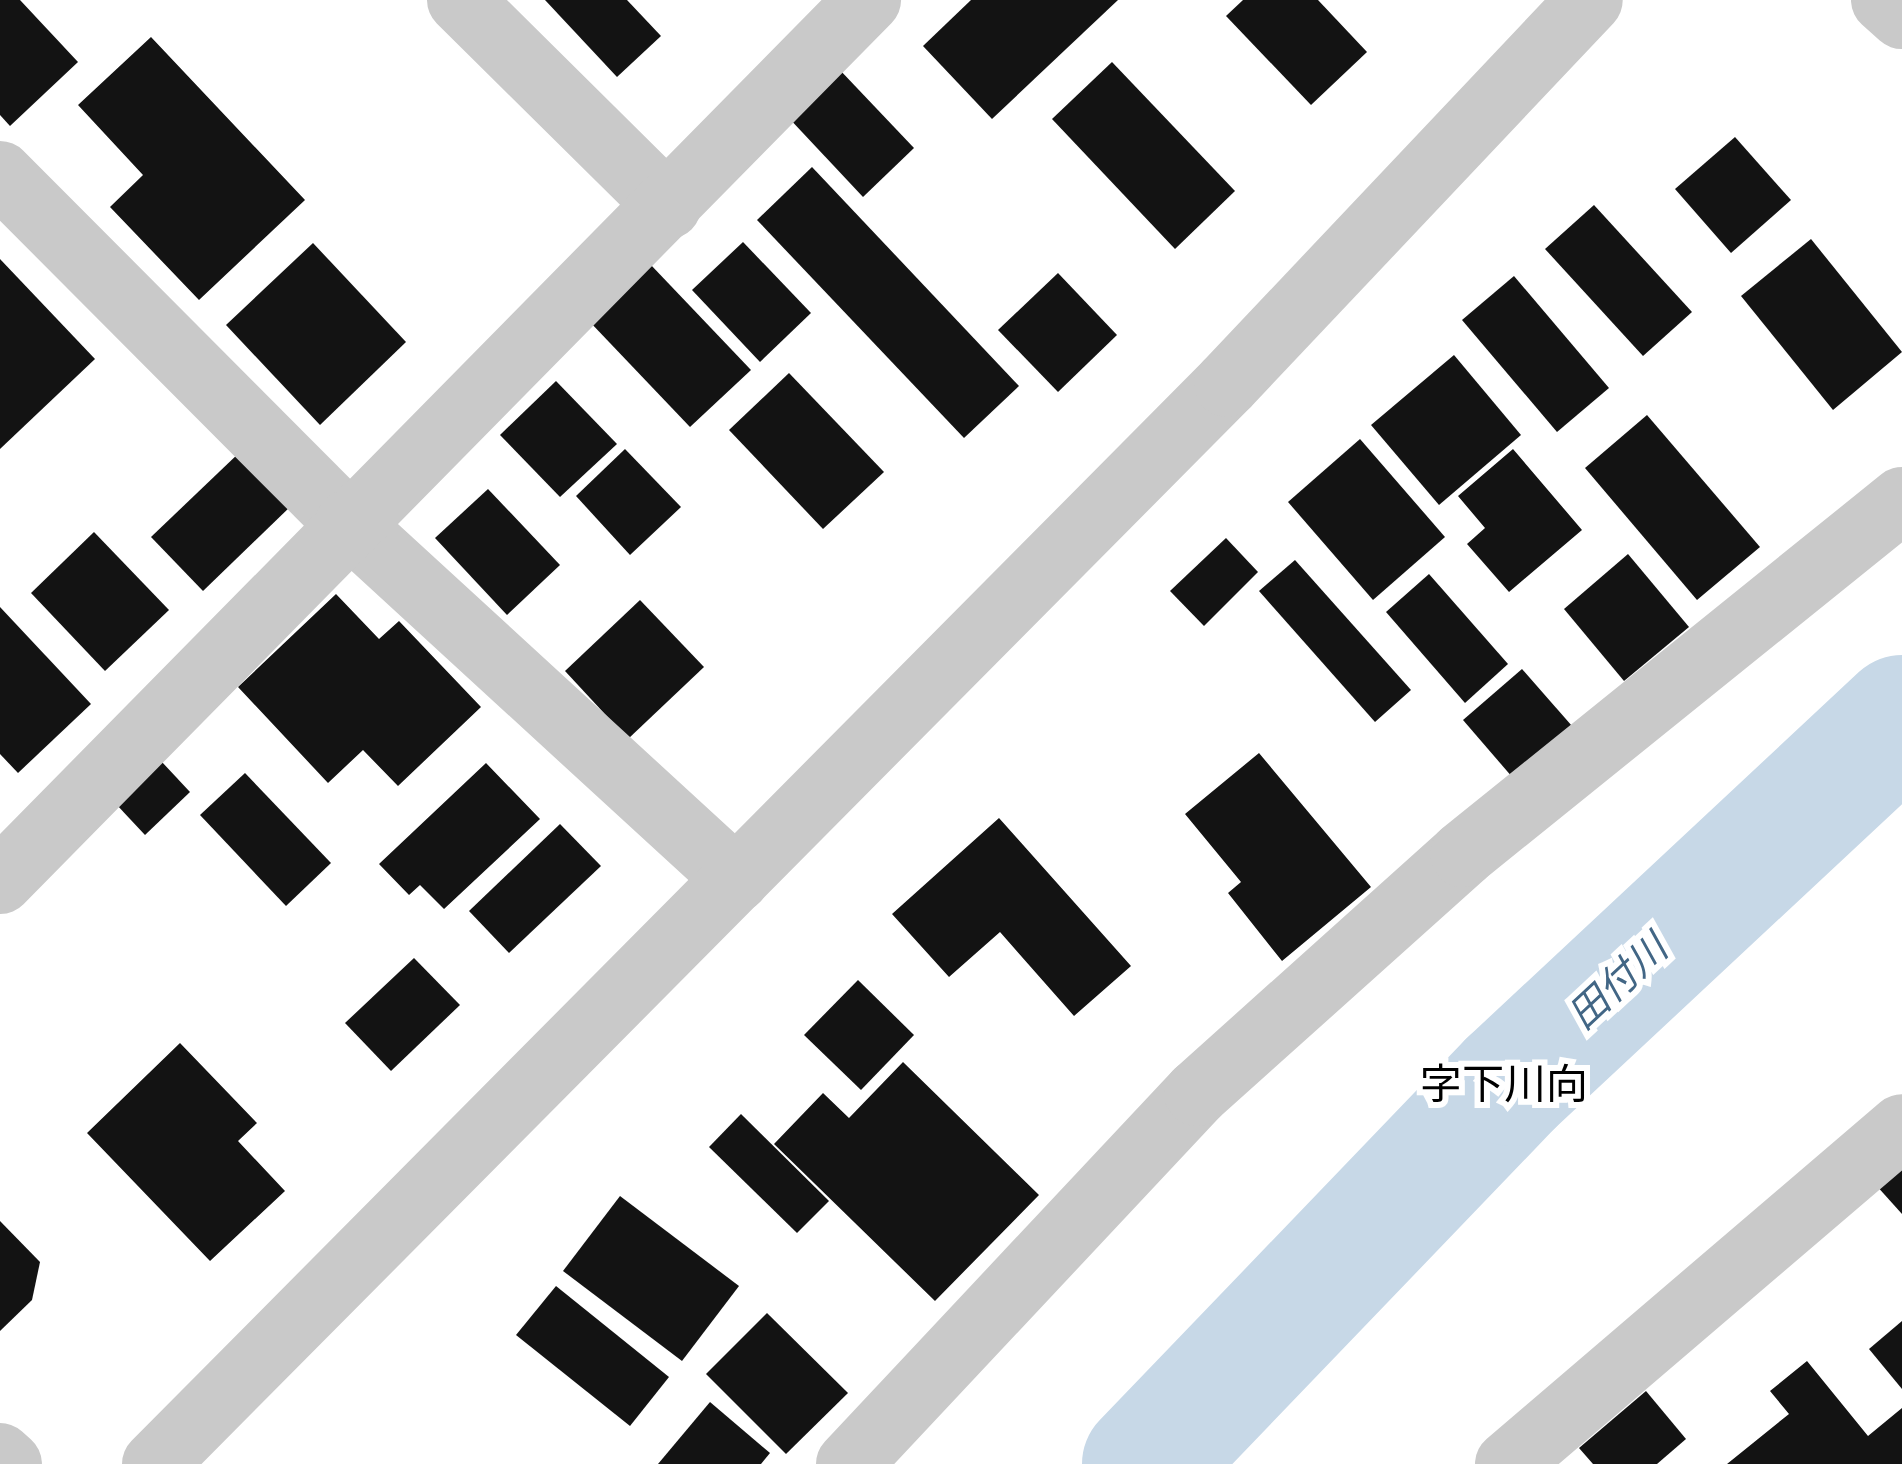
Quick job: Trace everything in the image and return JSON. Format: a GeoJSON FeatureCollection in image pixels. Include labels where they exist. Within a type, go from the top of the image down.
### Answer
{"type":"FeatureCollection","features":[{"type":"Feature","properties":{"kind":"street"},"geometry":{"type":"LineString","coordinates":[[460,0],[668,206]]}},
{"type":"Feature","properties":{"kind":"street"},"geometry":{"type":"LineString","coordinates":[[8,856],[668,206],[868,0]]}},
{"type":"Feature","properties":{"kind":"street"},"geometry":{"type":"LineString","coordinates":[[154,1464],[736,880],[1590,0]]}},
{"type":"Feature","properties":{"kind":"street"},"geometry":{"type":"LineString","coordinates":[[1884,0],[1902,16]]}},
{"type":"Feature","properties":{"kind":"street"},"geometry":{"type":"LineString","coordinates":[[0,173],[348,524],[736,880]]}},
{"type":"Feature","properties":{"kind":"street"},"geometry":{"type":"LineString","coordinates":[[848,1464],[1197,1094],[1463,854],[1902,500]]}},
{"type":"Feature","properties":{"kind":"street"},"geometry":{"type":"LineString","coordinates":[[1508,1464],[1902,1126]]}},
{"type":"Feature","properties":{"kind":"street"},"geometry":{"type":"LineString","coordinates":[[0,1456],[9,1464]]}},
{"type":"Feature","properties":{"kind":"building"},"geometry":{"type":"Polygon","coordinates":[[[0,0],[20,0],[78,62],[10,126],[0,115],[0,0]]]}},
{"type":"Feature","properties":{"kind":"building"},"geometry":{"type":"Polygon","coordinates":[[[545,0],[627,0],[661,36],[617,77],[545,0]]]}},
{"type":"Feature","properties":{"kind":"building"},"geometry":{"type":"Polygon","coordinates":[[[971,0],[1118,0],[992,119],[923,46],[971,0]]]}},
{"type":"Feature","properties":{"kind":"building"},"geometry":{"type":"Polygon","coordinates":[[[1243,0],[1318,0],[1367,52],[1311,105],[1226,16],[1243,0]]]}},
{"type":"Feature","properties":{"kind":"building"},"geometry":{"type":"Polygon","coordinates":[[[151,37],[305,200],[199,300],[110,207],[143,175],[78,105],[151,37]]]}},
{"type":"Feature","properties":{"kind":"building"},"geometry":{"type":"Polygon","coordinates":[[[1112,62],[1235,191],[1175,249],[1052,119],[1112,62]]]}},
{"type":"Feature","properties":{"kind":"building"},"geometry":{"type":"Polygon","coordinates":[[[838,68],[914,148],[863,197],[787,116],[838,68]]]}},
{"type":"Feature","properties":{"kind":"building"},"geometry":{"type":"Polygon","coordinates":[[[1735,137],[1791,200],[1731,253],[1675,189],[1735,137]]]}},
{"type":"Feature","properties":{"kind":"building"},"geometry":{"type":"Polygon","coordinates":[[[812,167],[1019,386],[964,438],[757,220],[812,167]]]}},
{"type":"Feature","properties":{"kind":"building"},"geometry":{"type":"Polygon","coordinates":[[[1594,205],[1692,312],[1643,356],[1545,249],[1594,205]]]}},
{"type":"Feature","properties":{"kind":"building"},"geometry":{"type":"Polygon","coordinates":[[[1811,239],[1902,352],[1833,410],[1741,296],[1811,239]]]}},
{"type":"Feature","properties":{"kind":"building"},"geometry":{"type":"Polygon","coordinates":[[[743,242],[811,313],[760,362],[692,290],[743,242]]]}},
{"type":"Feature","properties":{"kind":"building"},"geometry":{"type":"Polygon","coordinates":[[[313,243],[406,342],[320,425],[226,325],[313,243]]]}},
{"type":"Feature","properties":{"kind":"building"},"geometry":{"type":"Polygon","coordinates":[[[0,259],[95,359],[0,449],[0,259]]]}},
{"type":"Feature","properties":{"kind":"building"},"geometry":{"type":"Polygon","coordinates":[[[650,264],[751,370],[690,427],[589,321],[650,264]]]}},
{"type":"Feature","properties":{"kind":"building"},"geometry":{"type":"Polygon","coordinates":[[[1058,273],[1117,335],[1058,392],[998,330],[1058,273]]]}},
{"type":"Feature","properties":{"kind":"building"},"geometry":{"type":"Polygon","coordinates":[[[1514,276],[1609,388],[1557,432],[1462,320],[1514,276]]]}},
{"type":"Feature","properties":{"kind":"building"},"geometry":{"type":"Polygon","coordinates":[[[1454,355],[1521,435],[1439,505],[1371,425],[1454,355]]]}},
{"type":"Feature","properties":{"kind":"building"},"geometry":{"type":"Polygon","coordinates":[[[789,373],[884,472],[823,529],[729,430],[789,373]]]}},
{"type":"Feature","properties":{"kind":"building"},"geometry":{"type":"Polygon","coordinates":[[[556,381],[617,444],[560,497],[500,435],[556,381]]]}},
{"type":"Feature","properties":{"kind":"building"},"geometry":{"type":"Polygon","coordinates":[[[1647,415],[1760,547],[1697,600],[1585,468],[1647,415]]]}},
{"type":"Feature","properties":{"kind":"building"},"geometry":{"type":"Polygon","coordinates":[[[1360,439],[1445,537],[1373,600],[1288,502],[1360,439]]]}},
{"type":"Feature","properties":{"kind":"building"},"geometry":{"type":"Polygon","coordinates":[[[625,449],[681,507],[630,555],[576,496],[625,449]]]}},
{"type":"Feature","properties":{"kind":"building"},"geometry":{"type":"Polygon","coordinates":[[[1513,449],[1582,530],[1509,592],[1467,544],[1485,528],[1458,496],[1513,449]]]}},
{"type":"Feature","properties":{"kind":"building"},"geometry":{"type":"Polygon","coordinates":[[[241,451],[292,505],[203,591],[151,537],[241,451]]]}},
{"type":"Feature","properties":{"kind":"building"},"geometry":{"type":"Polygon","coordinates":[[[488,489],[560,565],[507,615],[435,538],[488,489]]]}},
{"type":"Feature","properties":{"kind":"building"},"geometry":{"type":"Polygon","coordinates":[[[94,532],[169,610],[105,671],[31,593],[94,532]]]}},
{"type":"Feature","properties":{"kind":"building"},"geometry":{"type":"Polygon","coordinates":[[[1226,538],[1258,572],[1204,626],[1170,591],[1226,538]]]}},
{"type":"Feature","properties":{"kind":"building"},"geometry":{"type":"Polygon","coordinates":[[[1628,554],[1689,627],[1624,681],[1564,609],[1628,554]]]}},
{"type":"Feature","properties":{"kind":"building"},"geometry":{"type":"Polygon","coordinates":[[[1295,560],[1411,690],[1375,722],[1259,591],[1295,560]]]}},
{"type":"Feature","properties":{"kind":"building"},"geometry":{"type":"Polygon","coordinates":[[[1429,574],[1508,664],[1465,703],[1386,612],[1429,574]]]}},
{"type":"Feature","properties":{"kind":"building"},"geometry":{"type":"Polygon","coordinates":[[[336,594],[379,639],[399,621],[481,707],[398,786],[363,750],[328,783],[238,687],[336,594]]]}},
{"type":"Feature","properties":{"kind":"building"},"geometry":{"type":"Polygon","coordinates":[[[640,600],[704,667],[628,739],[565,671],[640,600]]]}},
{"type":"Feature","properties":{"kind":"building"},"geometry":{"type":"Polygon","coordinates":[[[0,607],[91,704],[18,773],[0,754],[0,607]]]}},
{"type":"Feature","properties":{"kind":"building"},"geometry":{"type":"Polygon","coordinates":[[[1522,669],[1572,726],[1513,778],[1463,720],[1522,669]]]}},
{"type":"Feature","properties":{"kind":"building"},"geometry":{"type":"Polygon","coordinates":[[[147,746],[190,792],[145,835],[101,788],[147,746]]]}},
{"type":"Feature","properties":{"kind":"building"},"geometry":{"type":"Polygon","coordinates":[[[1259,753],[1371,887],[1282,961],[1228,893],[1241,882],[1185,814],[1259,753]]]}},
{"type":"Feature","properties":{"kind":"building"},"geometry":{"type":"Polygon","coordinates":[[[486,763],[540,819],[444,909],[420,885],[409,895],[379,864],[486,763]]]}},
{"type":"Feature","properties":{"kind":"building"},"geometry":{"type":"Polygon","coordinates":[[[245,773],[331,863],[286,906],[200,815],[245,773]]]}},
{"type":"Feature","properties":{"kind":"building"},"geometry":{"type":"Polygon","coordinates":[[[999,818],[1131,966],[1074,1016],[1000,932],[949,977],[892,914],[999,818]]]}},
{"type":"Feature","properties":{"kind":"building"},"geometry":{"type":"Polygon","coordinates":[[[560,824],[601,866],[509,953],[469,911],[560,824]]]}},
{"type":"Feature","properties":{"kind":"building"},"geometry":{"type":"Polygon","coordinates":[[[414,958],[460,1005],[391,1071],[345,1023],[414,958]]]}},
{"type":"Feature","properties":{"kind":"building"},"geometry":{"type":"Polygon","coordinates":[[[858,980],[914,1035],[861,1090],[804,1035],[858,980]]]}},
{"type":"Feature","properties":{"kind":"building"},"geometry":{"type":"Polygon","coordinates":[[[180,1043],[257,1123],[238,1141],[285,1191],[210,1261],[87,1133],[180,1043]]]}},
{"type":"Feature","properties":{"kind":"building"},"geometry":{"type":"Polygon","coordinates":[[[903,1062],[1039,1195],[935,1301],[774,1144],[823,1093],[849,1118],[903,1062]]]}},
{"type":"Feature","properties":{"kind":"building"},"geometry":{"type":"Polygon","coordinates":[[[741,1114],[829,1201],[797,1233],[709,1147],[741,1114]]]}},
{"type":"Feature","properties":{"kind":"building"},"geometry":{"type":"Polygon","coordinates":[[[1902,1141],[1902,1214],[1866,1174],[1902,1141]]]}},
{"type":"Feature","properties":{"kind":"building"},"geometry":{"type":"Polygon","coordinates":[[[620,1196],[739,1286],[682,1361],[563,1271],[620,1196]]]}},
{"type":"Feature","properties":{"kind":"building"},"geometry":{"type":"Polygon","coordinates":[[[0,1221],[40,1262],[32,1300],[0,1331],[0,1221]]]}},
{"type":"Feature","properties":{"kind":"building"},"geometry":{"type":"Polygon","coordinates":[[[556,1286],[669,1377],[630,1426],[516,1335],[556,1286]]]}},
{"type":"Feature","properties":{"kind":"building"},"geometry":{"type":"Polygon","coordinates":[[[767,1313],[848,1393],[786,1454],[706,1374],[767,1313]]]}},
{"type":"Feature","properties":{"kind":"building"},"geometry":{"type":"Polygon","coordinates":[[[1902,1321],[1902,1389],[1869,1349],[1902,1321]]]}},
{"type":"Feature","properties":{"kind":"building"},"geometry":{"type":"Polygon","coordinates":[[[1807,1361],[1868,1436],[1902,1408],[1902,1464],[1727,1464],[1789,1414],[1770,1391],[1807,1361]]]}},
{"type":"Feature","properties":{"kind":"building"},"geometry":{"type":"Polygon","coordinates":[[[1646,1391],[1686,1439],[1657,1464],[1593,1464],[1579,1448],[1646,1391]]]}},
{"type":"Feature","properties":{"kind":"building"},"geometry":{"type":"Polygon","coordinates":[[[710,1402],[770,1453],[761,1464],[658,1464],[710,1402]]]}},
{"type":"Feature","properties":{"kind":"waterway","name":"田付川"},"geometry":{"type":"LineString","coordinates":[[1145,1464],[1511,1083],[1902,718]]}},
{"type":"Feature","properties":{"kind":"district","name":"字下川向"},"geometry":{"type":"Point","coordinates":[1504,1086]}}]}
